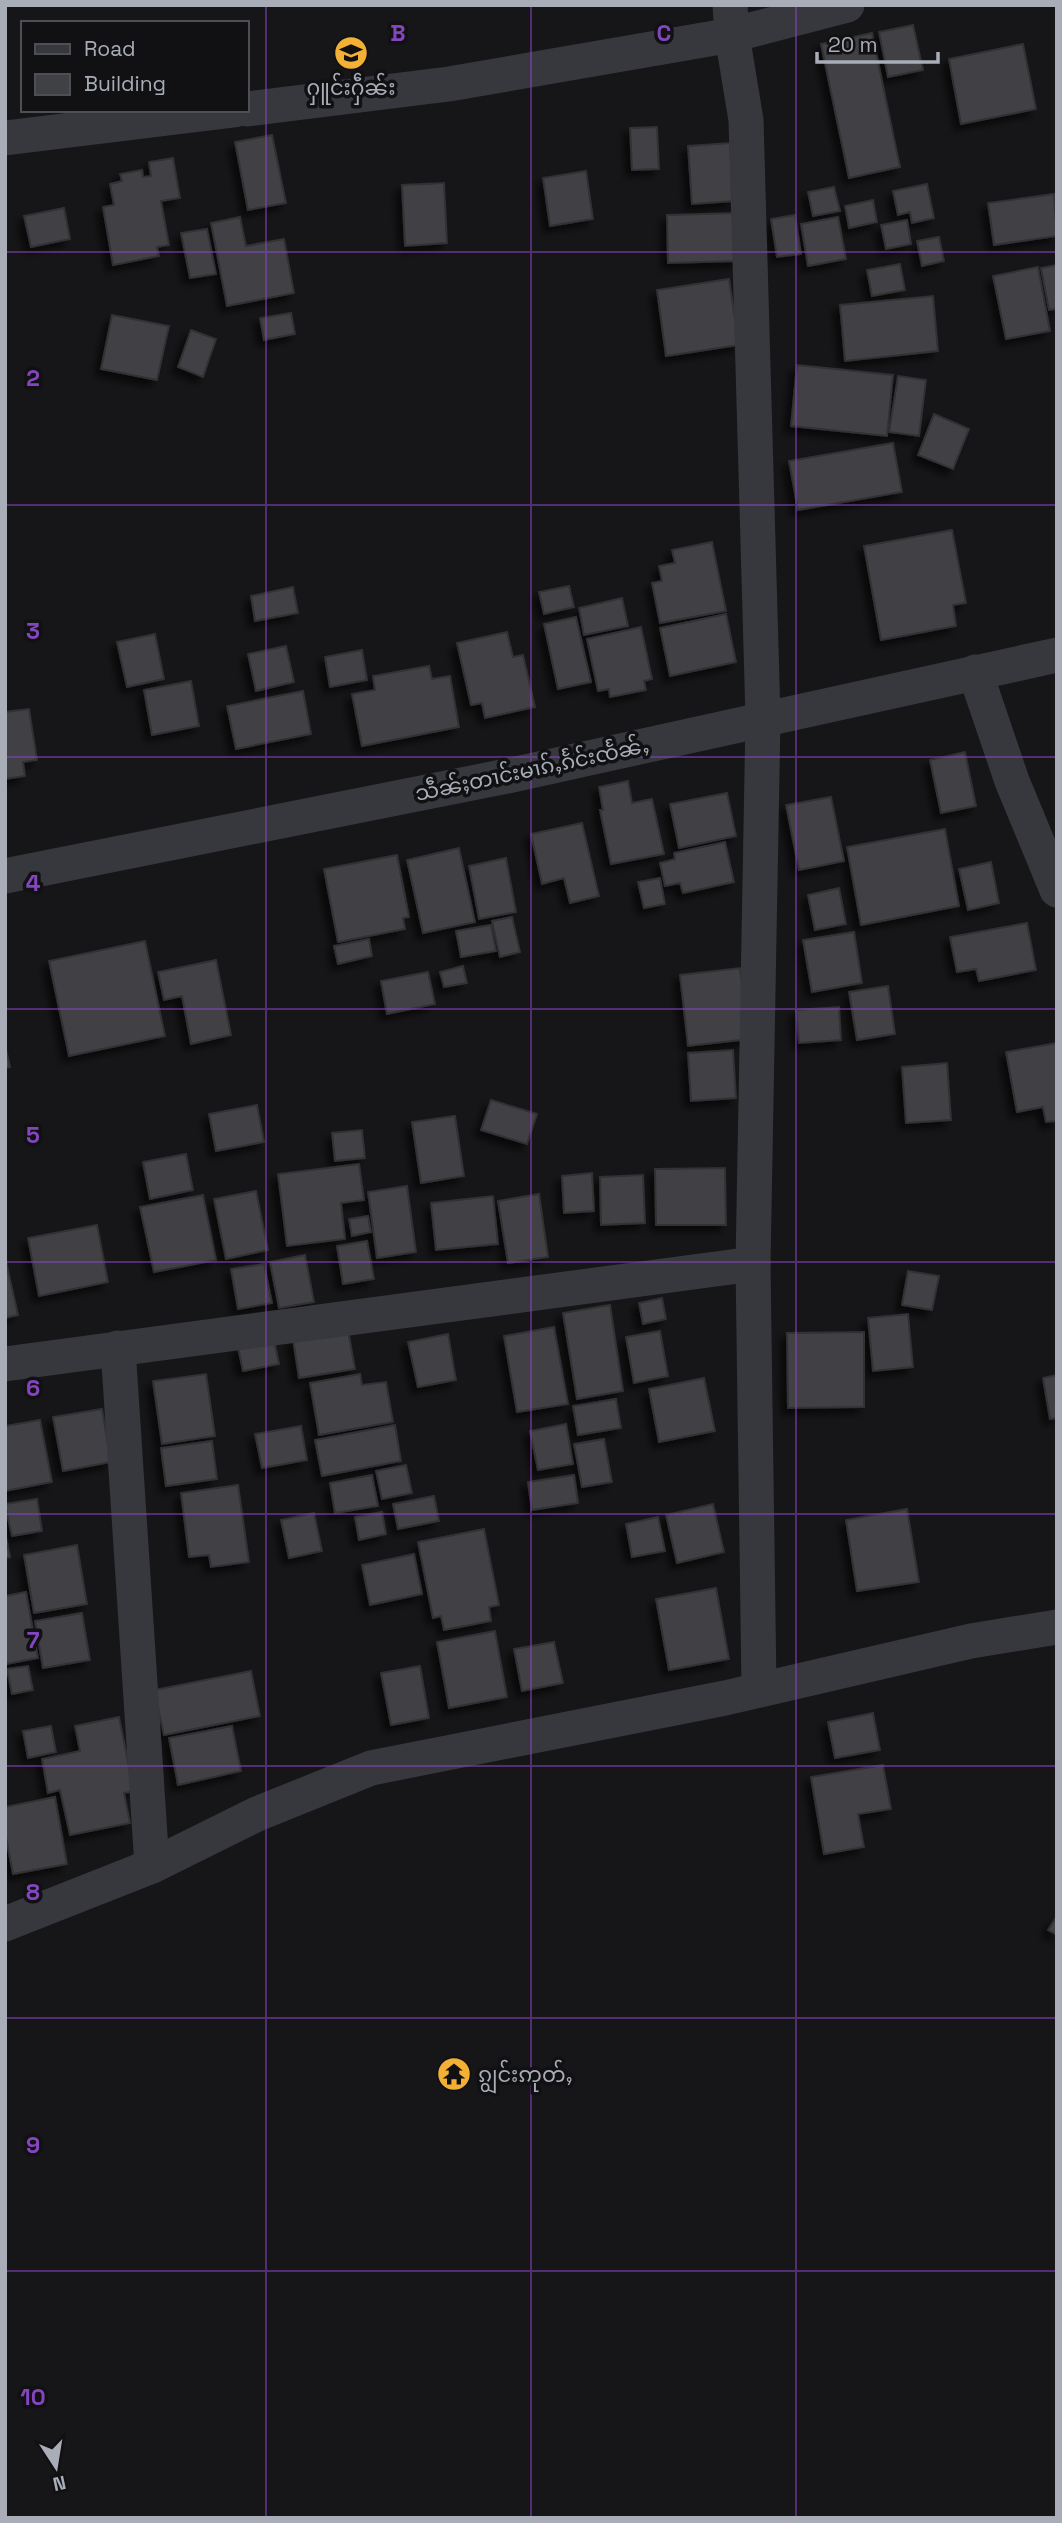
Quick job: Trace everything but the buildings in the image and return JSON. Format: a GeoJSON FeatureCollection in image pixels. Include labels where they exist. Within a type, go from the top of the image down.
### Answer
{"type":"FeatureCollection","features":[{"type":"Feature","properties":{"kind":"street"},"geometry":{"type":"LineString","coordinates":[[248,109],[449,84],[731,20],[847,5]]}},
{"type":"Feature","properties":{"kind":"street"},"geometry":{"type":"LineString","coordinates":[[731,20],[746,120],[763,718],[753,1264],[759,1688]]}},
{"type":"Feature","properties":{"kind":"street"},"geometry":{"type":"LineString","coordinates":[[5,138],[218,112]]}},
{"type":"Feature","properties":{"kind":"street","name":"သဵၼ်ႈတၢင်းမၢၵ်ႇၵႅင်းၸႅၼ်ႇ"},"geometry":{"type":"LineString","coordinates":[[5,876],[512,775],[1057,654]]}},
{"type":"Feature","properties":{"kind":"street"},"geometry":{"type":"LineString","coordinates":[[975,672],[1012,781],[1057,890]]}},
{"type":"Feature","properties":{"kind":"street"},"geometry":{"type":"LineString","coordinates":[[5,1364],[753,1264]]}},
{"type":"Feature","properties":{"kind":"street"},"geometry":{"type":"LineString","coordinates":[[118,1348],[152,1866]]}},
{"type":"Feature","properties":{"kind":"street"},"geometry":{"type":"LineString","coordinates":[[5,1924],[152,1866],[257,1814],[371,1768],[725,1698],[971,1641],[1057,1627]]}},
{"type":"Feature","properties":{"kind":"place","name":"ႁူင်းႁဵၼ်း"},"geometry":{"type":"Point","coordinates":[351,53]}},
{"type":"Feature","properties":{"kind":"place","name":"ၵျွင်းဢုတ်ႇ"},"geometry":{"type":"Point","coordinates":[454,2074]}}]}
